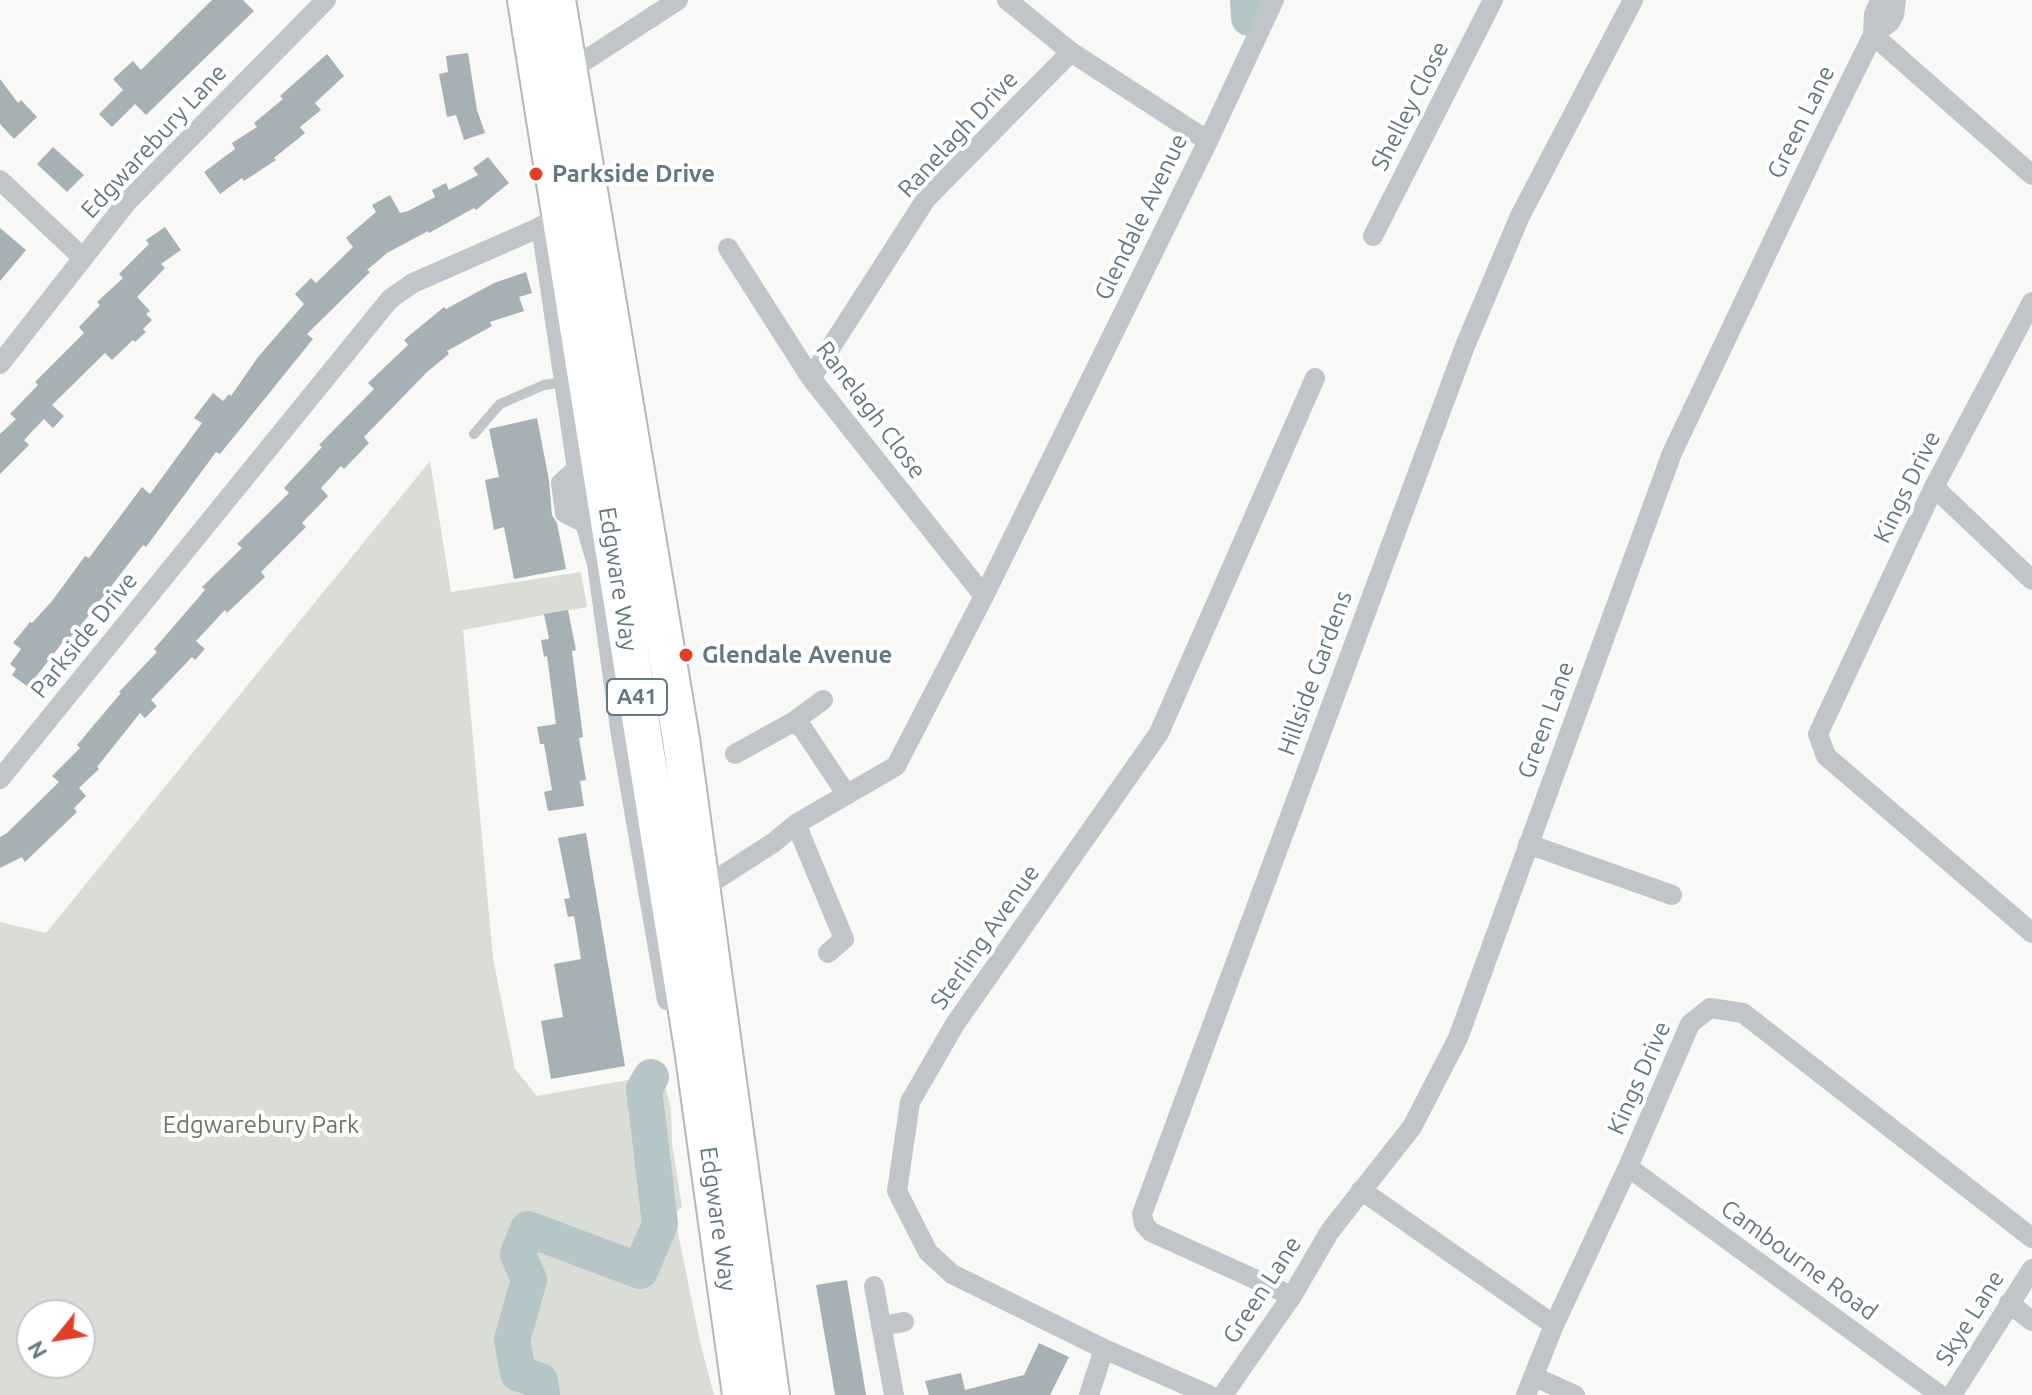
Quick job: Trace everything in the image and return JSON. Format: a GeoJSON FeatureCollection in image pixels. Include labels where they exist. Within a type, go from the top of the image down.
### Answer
{"type":"FeatureCollection","features":[{"type":"Feature","properties":{"kind":"highway","name":"Edgware Way"},"geometry":{"type":"LineString","coordinates":[[526,0],[552,222],[741,1395]]}},
{"type":"Feature","properties":{"kind":"highway","name":"Edgware Way"},"geometry":{"type":"LineString","coordinates":[[557,0],[673,692],[703,888],[771,1395]]}},
{"type":"Feature","properties":{"kind":"street","name":"Edgwarebury Lane"},"geometry":{"type":"LineString","coordinates":[[0,364],[127,202],[326,0]]}},
{"type":"Feature","properties":{"kind":"street"},"geometry":{"type":"LineString","coordinates":[[569,71],[678,0]]}},
{"type":"Feature","properties":{"kind":"street"},"geometry":{"type":"LineString","coordinates":[[1007,0],[1071,52],[1208,141]]}},
{"type":"Feature","properties":{"kind":"street","name":"Glendale Avenue"},"geometry":{"type":"LineString","coordinates":[[703,888],[773,843],[796,824],[896,766],[984,596],[1274,0]]}},
{"type":"Feature","properties":{"kind":"street","name":"Shelley Close"},"geometry":{"type":"LineString","coordinates":[[1373,236],[1493,0]]}},
{"type":"Feature","properties":{"kind":"street","name":"Hillside Gardens"},"geometry":{"type":"LineString","coordinates":[[1292,1296],[1151,1232],[1144,1224],[1142,1214],[1465,346],[1520,216],[1633,0]]}},
{"type":"Feature","properties":{"kind":"street"},"geometry":{"type":"LineString","coordinates":[[1873,35],[1874,14],[1878,5],[1886,0]]}},
{"type":"Feature","properties":{"kind":"street"},"geometry":{"type":"LineString","coordinates":[[1873,35],[1890,22],[1894,0]]}},
{"type":"Feature","properties":{"kind":"street"},"geometry":{"type":"LineString","coordinates":[[1873,35],[2032,175]]}},
{"type":"Feature","properties":{"kind":"street","name":"Green Lane"},"geometry":{"type":"LineString","coordinates":[[1225,1393],[1292,1296],[1330,1231],[1412,1127],[1458,1038],[1672,453],[1873,35]]}},
{"type":"Feature","properties":{"kind":"street","name":"Ranelagh Drive"},"geometry":{"type":"LineString","coordinates":[[811,378],[926,199],[1071,52]]}},
{"type":"Feature","properties":{"kind":"street"},"geometry":{"type":"LineString","coordinates":[[0,180],[83,258]]}},
{"type":"Feature","properties":{"kind":"street","name":"Edgware Way"},"geometry":{"type":"LineString","coordinates":[[552,222],[565,382],[579,467],[561,483],[565,513],[585,523],[597,564],[621,735],[683,1042]]}},
{"type":"Feature","properties":{"kind":"street","name":"Parkside Drive"},"geometry":{"type":"LineString","coordinates":[[0,779],[390,299],[413,283],[552,222]]}},
{"type":"Feature","properties":{"kind":"street","name":"Ranelagh Close"},"geometry":{"type":"LineString","coordinates":[[728,248],[811,378],[984,596]]}},
{"type":"Feature","properties":{"kind":"street","name":"Kings Drive"},"geometry":{"type":"LineString","coordinates":[[2032,302],[1934,487],[1818,734],[1826,756],[2032,933]]}},
{"type":"Feature","properties":{"kind":"street","name":"Sterling Avenue"},"geometry":{"type":"LineString","coordinates":[[1225,1393],[1104,1349],[952,1274],[928,1252],[897,1191],[910,1102],[955,1024],[1159,733],[1315,378]]}},
{"type":"Feature","properties":{"kind":"street"},"geometry":{"type":"LineString","coordinates":[[1934,487],[2032,580]]}},
{"type":"Feature","properties":{"kind":"street"},"geometry":{"type":"LineString","coordinates":[[735,754],[793,722],[823,700]]}},
{"type":"Feature","properties":{"kind":"street"},"geometry":{"type":"LineString","coordinates":[[793,722],[803,729],[847,795]]}},
{"type":"Feature","properties":{"kind":"street"},"geometry":{"type":"LineString","coordinates":[[796,824],[844,939],[828,953]]}},
{"type":"Feature","properties":{"kind":"street"},"geometry":{"type":"LineString","coordinates":[[1528,844],[1672,895]]}},
{"type":"Feature","properties":{"kind":"street","name":"Kings Drive"},"geometry":{"type":"LineString","coordinates":[[1531,1386],[1554,1325],[1690,1024],[1710,1008],[1743,1013],[2032,1238]]}},
{"type":"Feature","properties":{"kind":"street","name":"Cambourne Road"},"geometry":{"type":"LineString","coordinates":[[1628,1167],[1940,1395]]}},
{"type":"Feature","properties":{"kind":"street"},"geometry":{"type":"LineString","coordinates":[[1361,1190],[1554,1325]]}},
{"type":"Feature","properties":{"kind":"street","name":"Skye Lane"},"geometry":{"type":"LineString","coordinates":[[1952,1395],[2032,1269]]}},
{"type":"Feature","properties":{"kind":"street"},"geometry":{"type":"LineString","coordinates":[[874,1286],[894,1395]]}},
{"type":"Feature","properties":{"kind":"street"},"geometry":{"type":"LineString","coordinates":[[2009,1303],[2032,1321]]}},
{"type":"Feature","properties":{"kind":"street"},"geometry":{"type":"LineString","coordinates":[[881,1326],[904,1322]]}},
{"type":"Feature","properties":{"kind":"street"},"geometry":{"type":"LineString","coordinates":[[1089,1395],[1104,1349]]}},
{"type":"Feature","properties":{"kind":"street"},"geometry":{"type":"LineString","coordinates":[[1531,1386],[1575,1395]]}},
{"type":"Feature","properties":{"kind":"lane"},"geometry":{"type":"LineString","coordinates":[[474,434],[500,404],[544,385],[565,382]]}},
{"type":"Feature","properties":{"kind":"green space","name":"Edgwarebury Park"},"geometry":{"type":"Polygon","coordinates":[[[430,461],[451,592],[581,572],[587,607],[463,630],[493,958],[515,1069],[537,1096],[662,1074],[671,1108],[672,1143],[682,1207],[674,1214],[714,1395],[0,1395],[0,922],[46,933],[430,461]]]}},
{"type":"Feature","properties":{"kind":"building"},"geometry":{"type":"Polygon","coordinates":[[[212,0],[243,0],[254,11],[146,115],[135,104],[112,127],[99,114],[123,90],[113,79],[133,61],[141,70],[212,0]]]}},
{"type":"Feature","properties":{"kind":"building"},"geometry":{"type":"Polygon","coordinates":[[[468,53],[477,110],[485,133],[464,140],[456,115],[447,117],[439,74],[448,72],[446,56],[468,53]]]}},
{"type":"Feature","properties":{"kind":"building"},"geometry":{"type":"Polygon","coordinates":[[[327,54],[344,76],[315,103],[321,110],[300,127],[305,133],[274,158],[276,160],[220,194],[204,172],[235,149],[232,143],[257,127],[254,123],[283,99],[280,96],[327,54]]]}},
{"type":"Feature","properties":{"kind":"building"},"geometry":{"type":"Polygon","coordinates":[[[0,79],[18,103],[21,100],[37,117],[14,139],[0,124],[0,79]]]}},
{"type":"Feature","properties":{"kind":"building"},"geometry":{"type":"Polygon","coordinates":[[[53,147],[84,175],[67,192],[37,164],[53,147]]]}},
{"type":"Feature","properties":{"kind":"building"},"geometry":{"type":"Polygon","coordinates":[[[488,157],[509,183],[476,210],[474,208],[387,253],[367,270],[370,272],[307,334],[313,339],[220,454],[216,452],[146,547],[143,545],[79,628],[68,640],[66,638],[28,687],[12,675],[16,669],[10,664],[21,649],[13,643],[52,601],[85,556],[89,558],[142,487],[150,494],[202,423],[194,418],[213,393],[223,401],[229,394],[231,396],[258,357],[304,304],[295,294],[311,278],[316,283],[353,247],[346,238],[376,212],[372,205],[390,195],[400,213],[408,211],[435,197],[432,190],[446,183],[449,190],[478,175],[473,168],[488,157]]]}},
{"type":"Feature","properties":{"kind":"building"},"geometry":{"type":"Polygon","coordinates":[[[165,227],[181,250],[161,264],[165,268],[137,297],[150,311],[146,314],[152,320],[143,329],[146,332],[112,360],[105,353],[52,405],[64,416],[53,428],[44,419],[24,440],[29,445],[0,474],[0,434],[16,419],[10,414],[38,385],[35,382],[84,333],[79,327],[100,305],[97,302],[123,278],[119,274],[149,244],[146,240],[165,227]]]}},
{"type":"Feature","properties":{"kind":"building"},"geometry":{"type":"Polygon","coordinates":[[[0,228],[26,250],[0,281],[0,228]]]}},
{"type":"Feature","properties":{"kind":"building"},"geometry":{"type":"Polygon","coordinates":[[[526,272],[532,293],[519,297],[524,311],[490,322],[492,326],[447,351],[449,354],[427,372],[364,437],[369,443],[321,488],[328,496],[302,523],[306,527],[261,572],[265,577],[227,613],[225,610],[196,641],[205,649],[195,660],[192,657],[151,700],[157,706],[145,718],[140,713],[97,767],[99,769],[79,788],[86,796],[74,808],[77,812],[25,862],[22,857],[0,868],[0,837],[59,782],[52,776],[80,748],[77,745],[119,692],[157,652],[154,649],[205,590],[202,587],[242,548],[237,544],[289,493],[284,488],[322,447],[319,445],[374,389],[368,383],[408,345],[404,340],[444,307],[446,309],[494,283],[526,272]]]}},
{"type":"Feature","properties":{"kind":"building"},"geometry":{"type":"Polygon","coordinates":[[[537,418],[552,515],[557,523],[566,569],[514,579],[504,527],[494,530],[485,480],[499,477],[489,429],[537,418]]]}},
{"type":"Feature","properties":{"kind":"building"},"geometry":{"type":"Polygon","coordinates":[[[568,610],[576,650],[572,651],[583,737],[579,738],[586,780],[580,781],[584,806],[548,811],[544,792],[552,790],[544,744],[540,744],[537,727],[556,724],[547,656],[544,657],[541,640],[549,639],[544,614],[568,610]]]}},
{"type":"Feature","properties":{"kind":"building"},"geometry":{"type":"Polygon","coordinates":[[[586,833],[625,1066],[551,1079],[541,1021],[563,1017],[554,964],[581,959],[574,916],[568,917],[564,899],[570,898],[558,838],[586,833]]]}},
{"type":"Feature","properties":{"kind":"building"},"geometry":{"type":"Polygon","coordinates":[[[847,1280],[866,1395],[835,1395],[816,1285],[847,1280]]]}},
{"type":"Feature","properties":{"kind":"building"},"geometry":{"type":"Polygon","coordinates":[[[1039,1343],[1069,1357],[1050,1395],[929,1395],[925,1381],[961,1373],[965,1390],[1024,1375],[1039,1343]]]}},
{"type":"Feature","properties":{"kind":"waterway"},"geometry":{"type":"LineString","coordinates":[[1248,0],[1249,18]]}},
{"type":"Feature","properties":{"kind":"waterway"},"geometry":{"type":"LineString","coordinates":[[646,1107],[644,1089],[651,1077]]}},
{"type":"Feature","properties":{"kind":"waterway"},"geometry":{"type":"LineString","coordinates":[[542,1395],[540,1381],[518,1373],[512,1340],[529,1280],[518,1254],[528,1229],[640,1271],[660,1224],[647,1113]]}},
{"type":"Feature","properties":{"kind":"place","name":"Parkside Drive"},"geometry":{"type":"Point","coordinates":[536,174]}},
{"type":"Feature","properties":{"kind":"place","name":"Glendale Avenue"},"geometry":{"type":"Point","coordinates":[686,655]}}]}
